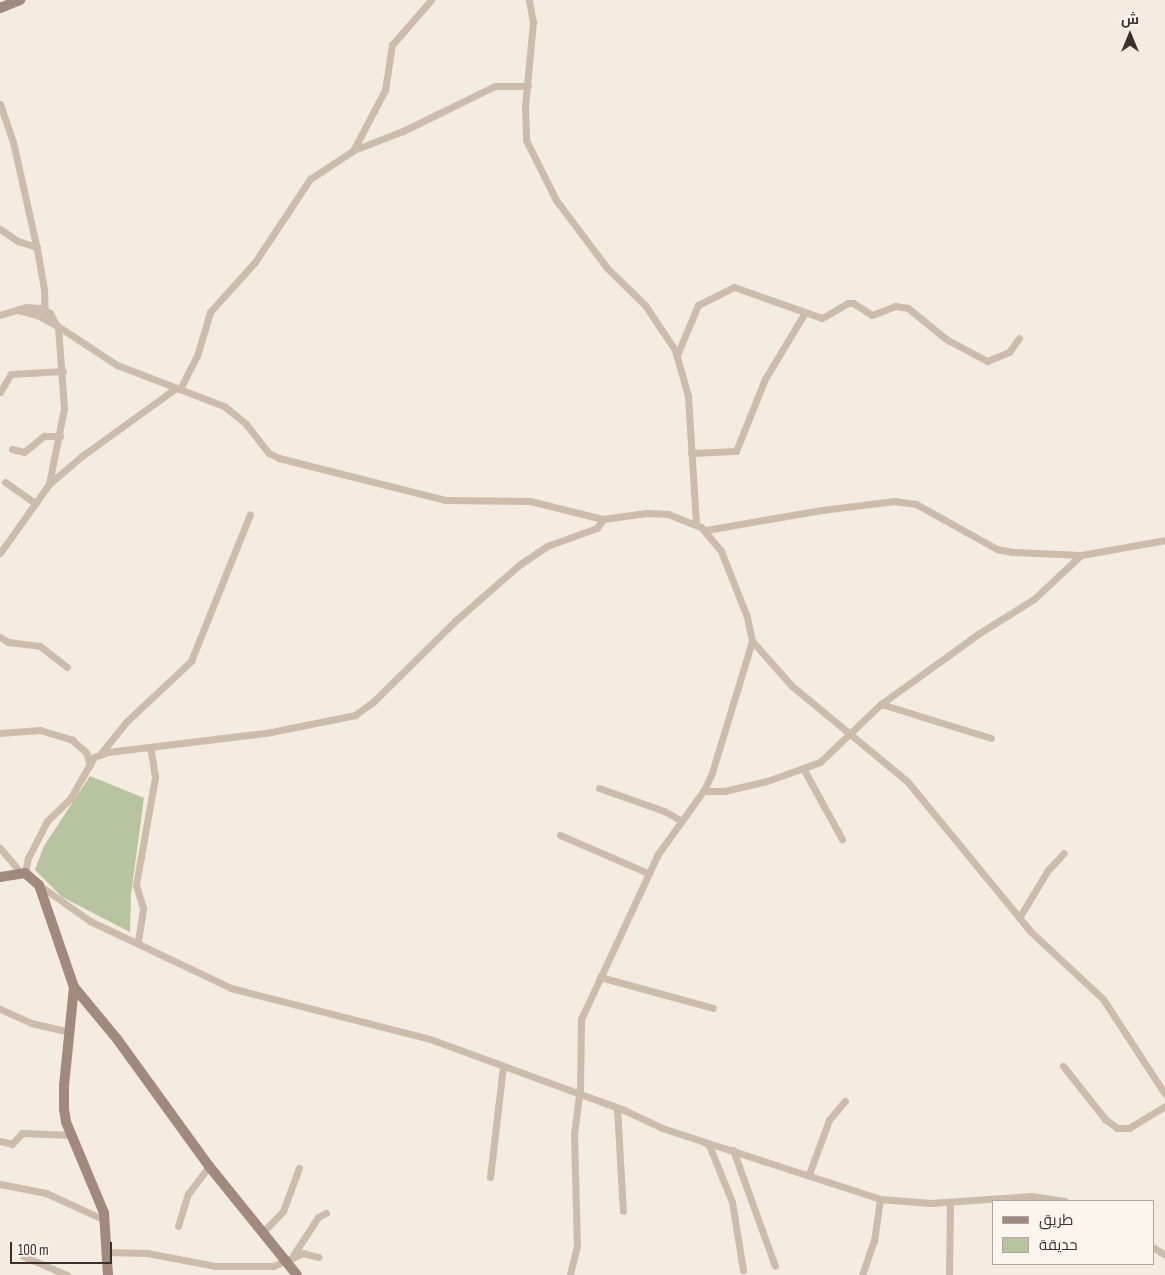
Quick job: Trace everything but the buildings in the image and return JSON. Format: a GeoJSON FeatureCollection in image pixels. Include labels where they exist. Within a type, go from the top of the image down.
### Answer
{"type":"FeatureCollection","features":[{"type":"Feature","properties":{"kind":"street"},"geometry":{"type":"LineString","coordinates":[[0,8],[20,0]]}},
{"type":"Feature","properties":{"kind":"street"},"geometry":{"type":"LineString","coordinates":[[354,150],[385,90],[392,45],[431,0]]}},
{"type":"Feature","properties":{"kind":"street"},"geometry":{"type":"LineString","coordinates":[[529,0],[533,22],[526,140],[548,185],[607,268],[645,305],[677,355],[688,396],[696,524]]}},
{"type":"Feature","properties":{"kind":"street"},"geometry":{"type":"LineString","coordinates":[[0,554],[34,502],[49,484],[82,456],[178,389],[197,356],[210,312],[255,262],[310,179],[354,150],[403,131],[495,86],[528,86]]}},
{"type":"Feature","properties":{"kind":"street"},"geometry":{"type":"LineString","coordinates":[[0,104],[13,142],[37,247],[46,315]]}},
{"type":"Feature","properties":{"kind":"street"},"geometry":{"type":"LineString","coordinates":[[0,229],[18,241],[37,247]]}},
{"type":"Feature","properties":{"kind":"street"},"geometry":{"type":"LineString","coordinates":[[677,355],[698,305],[727,288],[742,287],[804,314],[826,318],[850,303],[872,315],[895,306],[908,308],[946,339],[987,361],[1010,352],[1019,338]]}},
{"type":"Feature","properties":{"kind":"street"},"geometry":{"type":"LineString","coordinates":[[0,315],[33,307],[46,315],[57,326],[117,365],[224,406],[236,414],[269,453],[279,458],[426,497],[458,501],[530,501],[603,519],[656,513],[696,524],[706,530],[729,568],[747,617],[752,641],[728,724],[703,791],[680,820],[648,873],[581,1019],[579,1096],[574,1134],[577,1246],[570,1275]]}},
{"type":"Feature","properties":{"kind":"street"},"geometry":{"type":"LineString","coordinates":[[692,453],[736,451],[765,378],[804,314]]}},
{"type":"Feature","properties":{"kind":"street"},"geometry":{"type":"LineString","coordinates":[[49,484],[60,436],[63,371],[57,326]]}},
{"type":"Feature","properties":{"kind":"street"},"geometry":{"type":"LineString","coordinates":[[0,392],[11,374],[63,371]]}},
{"type":"Feature","properties":{"kind":"street"},"geometry":{"type":"LineString","coordinates":[[12,450],[24,452],[44,436],[60,436]]}},
{"type":"Feature","properties":{"kind":"street"},"geometry":{"type":"LineString","coordinates":[[6,482],[34,502]]}},
{"type":"Feature","properties":{"kind":"street"},"geometry":{"type":"LineString","coordinates":[[706,530],[894,501],[927,509],[997,548],[1081,555],[1165,540]]}},
{"type":"Feature","properties":{"kind":"street"},"geometry":{"type":"LineString","coordinates":[[100,754],[125,723],[191,661],[250,514]]}},
{"type":"Feature","properties":{"kind":"street"},"geometry":{"type":"LineString","coordinates":[[23,873],[28,858],[47,821],[70,799],[94,757],[100,754],[150,747],[266,733],[355,715],[394,683],[469,608],[519,565],[547,546],[597,528],[603,519]]}},
{"type":"Feature","properties":{"kind":"street"},"geometry":{"type":"LineString","coordinates":[[703,791],[724,791],[804,770],[830,754],[881,704],[978,634],[1034,599],[1081,555]]}},
{"type":"Feature","properties":{"kind":"street"},"geometry":{"type":"LineString","coordinates":[[0,637],[8,642],[40,646],[67,667]]}},
{"type":"Feature","properties":{"kind":"street"},"geometry":{"type":"LineString","coordinates":[[752,641],[792,686],[907,781],[1019,918],[1103,999],[1165,1094]]}},
{"type":"Feature","properties":{"kind":"street"},"geometry":{"type":"LineString","coordinates":[[881,704],[991,738]]}},
{"type":"Feature","properties":{"kind":"street"},"geometry":{"type":"LineString","coordinates":[[0,733],[40,730],[72,740],[86,752],[90,765]]}},
{"type":"Feature","properties":{"kind":"street"},"geometry":{"type":"LineString","coordinates":[[138,941],[143,908],[136,885],[155,778],[150,747]]}},
{"type":"Feature","properties":{"kind":"street"},"geometry":{"type":"LineString","coordinates":[[804,770],[842,839]]}},
{"type":"Feature","properties":{"kind":"street"},"geometry":{"type":"LineString","coordinates":[[599,788],[664,811],[680,820]]}},
{"type":"Feature","properties":{"kind":"street"},"geometry":{"type":"LineString","coordinates":[[560,835],[648,873]]}},
{"type":"Feature","properties":{"kind":"street"},"geometry":{"type":"LineString","coordinates":[[0,848],[23,873],[82,916],[138,941],[231,988],[430,1039],[579,1096],[617,1108],[662,1128],[880,1199],[912,1204],[1030,1196],[1059,1200]]}},
{"type":"Feature","properties":{"kind":"street"},"geometry":{"type":"LineString","coordinates":[[1019,918],[1048,870],[1064,853]]}},
{"type":"Feature","properties":{"kind":"street"},"geometry":{"type":"LineString","coordinates":[[0,877],[23,873]]}},
{"type":"Feature","properties":{"kind":"street"},"geometry":{"type":"LineString","coordinates":[[39,885],[74,987],[117,1039],[209,1166],[263,1232],[290,1258],[297,1275]]}},
{"type":"Feature","properties":{"kind":"street"},"geometry":{"type":"LineString","coordinates":[[600,977],[713,1008]]}},
{"type":"Feature","properties":{"kind":"street"},"geometry":{"type":"LineString","coordinates":[[74,987],[64,1085],[64,1109],[72,1135],[101,1200],[105,1220],[108,1275]]}},
{"type":"Feature","properties":{"kind":"street"},"geometry":{"type":"LineString","coordinates":[[0,1009],[31,1023],[70,1032]]}},
{"type":"Feature","properties":{"kind":"street"},"geometry":{"type":"LineString","coordinates":[[490,1177],[503,1066]]}},
{"type":"Feature","properties":{"kind":"street"},"geometry":{"type":"LineString","coordinates":[[1063,1066],[1105,1119],[1117,1128],[1129,1128],[1165,1106]]}},
{"type":"Feature","properties":{"kind":"street"},"geometry":{"type":"LineString","coordinates":[[808,1174],[829,1120],[845,1101]]}},
{"type":"Feature","properties":{"kind":"street"},"geometry":{"type":"LineString","coordinates":[[617,1108],[623,1211]]}},
{"type":"Feature","properties":{"kind":"street"},"geometry":{"type":"LineString","coordinates":[[0,1142],[12,1144],[22,1133],[72,1135]]}},
{"type":"Feature","properties":{"kind":"street"},"geometry":{"type":"LineString","coordinates":[[700,1139],[709,1146],[732,1202],[743,1270]]}},
{"type":"Feature","properties":{"kind":"street"},"geometry":{"type":"LineString","coordinates":[[733,1150],[775,1266]]}},
{"type":"Feature","properties":{"kind":"street"},"geometry":{"type":"LineString","coordinates":[[178,1226],[188,1194],[209,1166]]}},
{"type":"Feature","properties":{"kind":"street"},"geometry":{"type":"LineString","coordinates":[[263,1232],[283,1211],[300,1168]]}},
{"type":"Feature","properties":{"kind":"street"},"geometry":{"type":"LineString","coordinates":[[0,1184],[46,1192],[105,1220]]}},
{"type":"Feature","properties":{"kind":"street"},"geometry":{"type":"LineString","coordinates":[[862,1275],[874,1241],[880,1199]]}},
{"type":"Feature","properties":{"kind":"street"},"geometry":{"type":"LineString","coordinates":[[949,1275],[950,1202]]}},
{"type":"Feature","properties":{"kind":"street"},"geometry":{"type":"LineString","coordinates":[[290,1258],[318,1216],[326,1213]]}},
{"type":"Feature","properties":{"kind":"street"},"geometry":{"type":"LineString","coordinates":[[107,1252],[126,1251],[204,1266],[273,1266],[290,1258],[318,1257]]}},
{"type":"Feature","properties":{"kind":"street"},"geometry":{"type":"LineString","coordinates":[[24,1256],[67,1275]]}},
{"type":"Feature","properties":{"kind":"street"},"geometry":{"type":"LineString","coordinates":[[246,1275],[249,1267]]}},
{"type":"Feature","properties":{"kind":"green space"},"geometry":{"type":"Polygon","coordinates":[[[90,776],[144,798],[131,894],[130,932],[62,897],[35,870],[44,846],[90,776]]]}}]}
